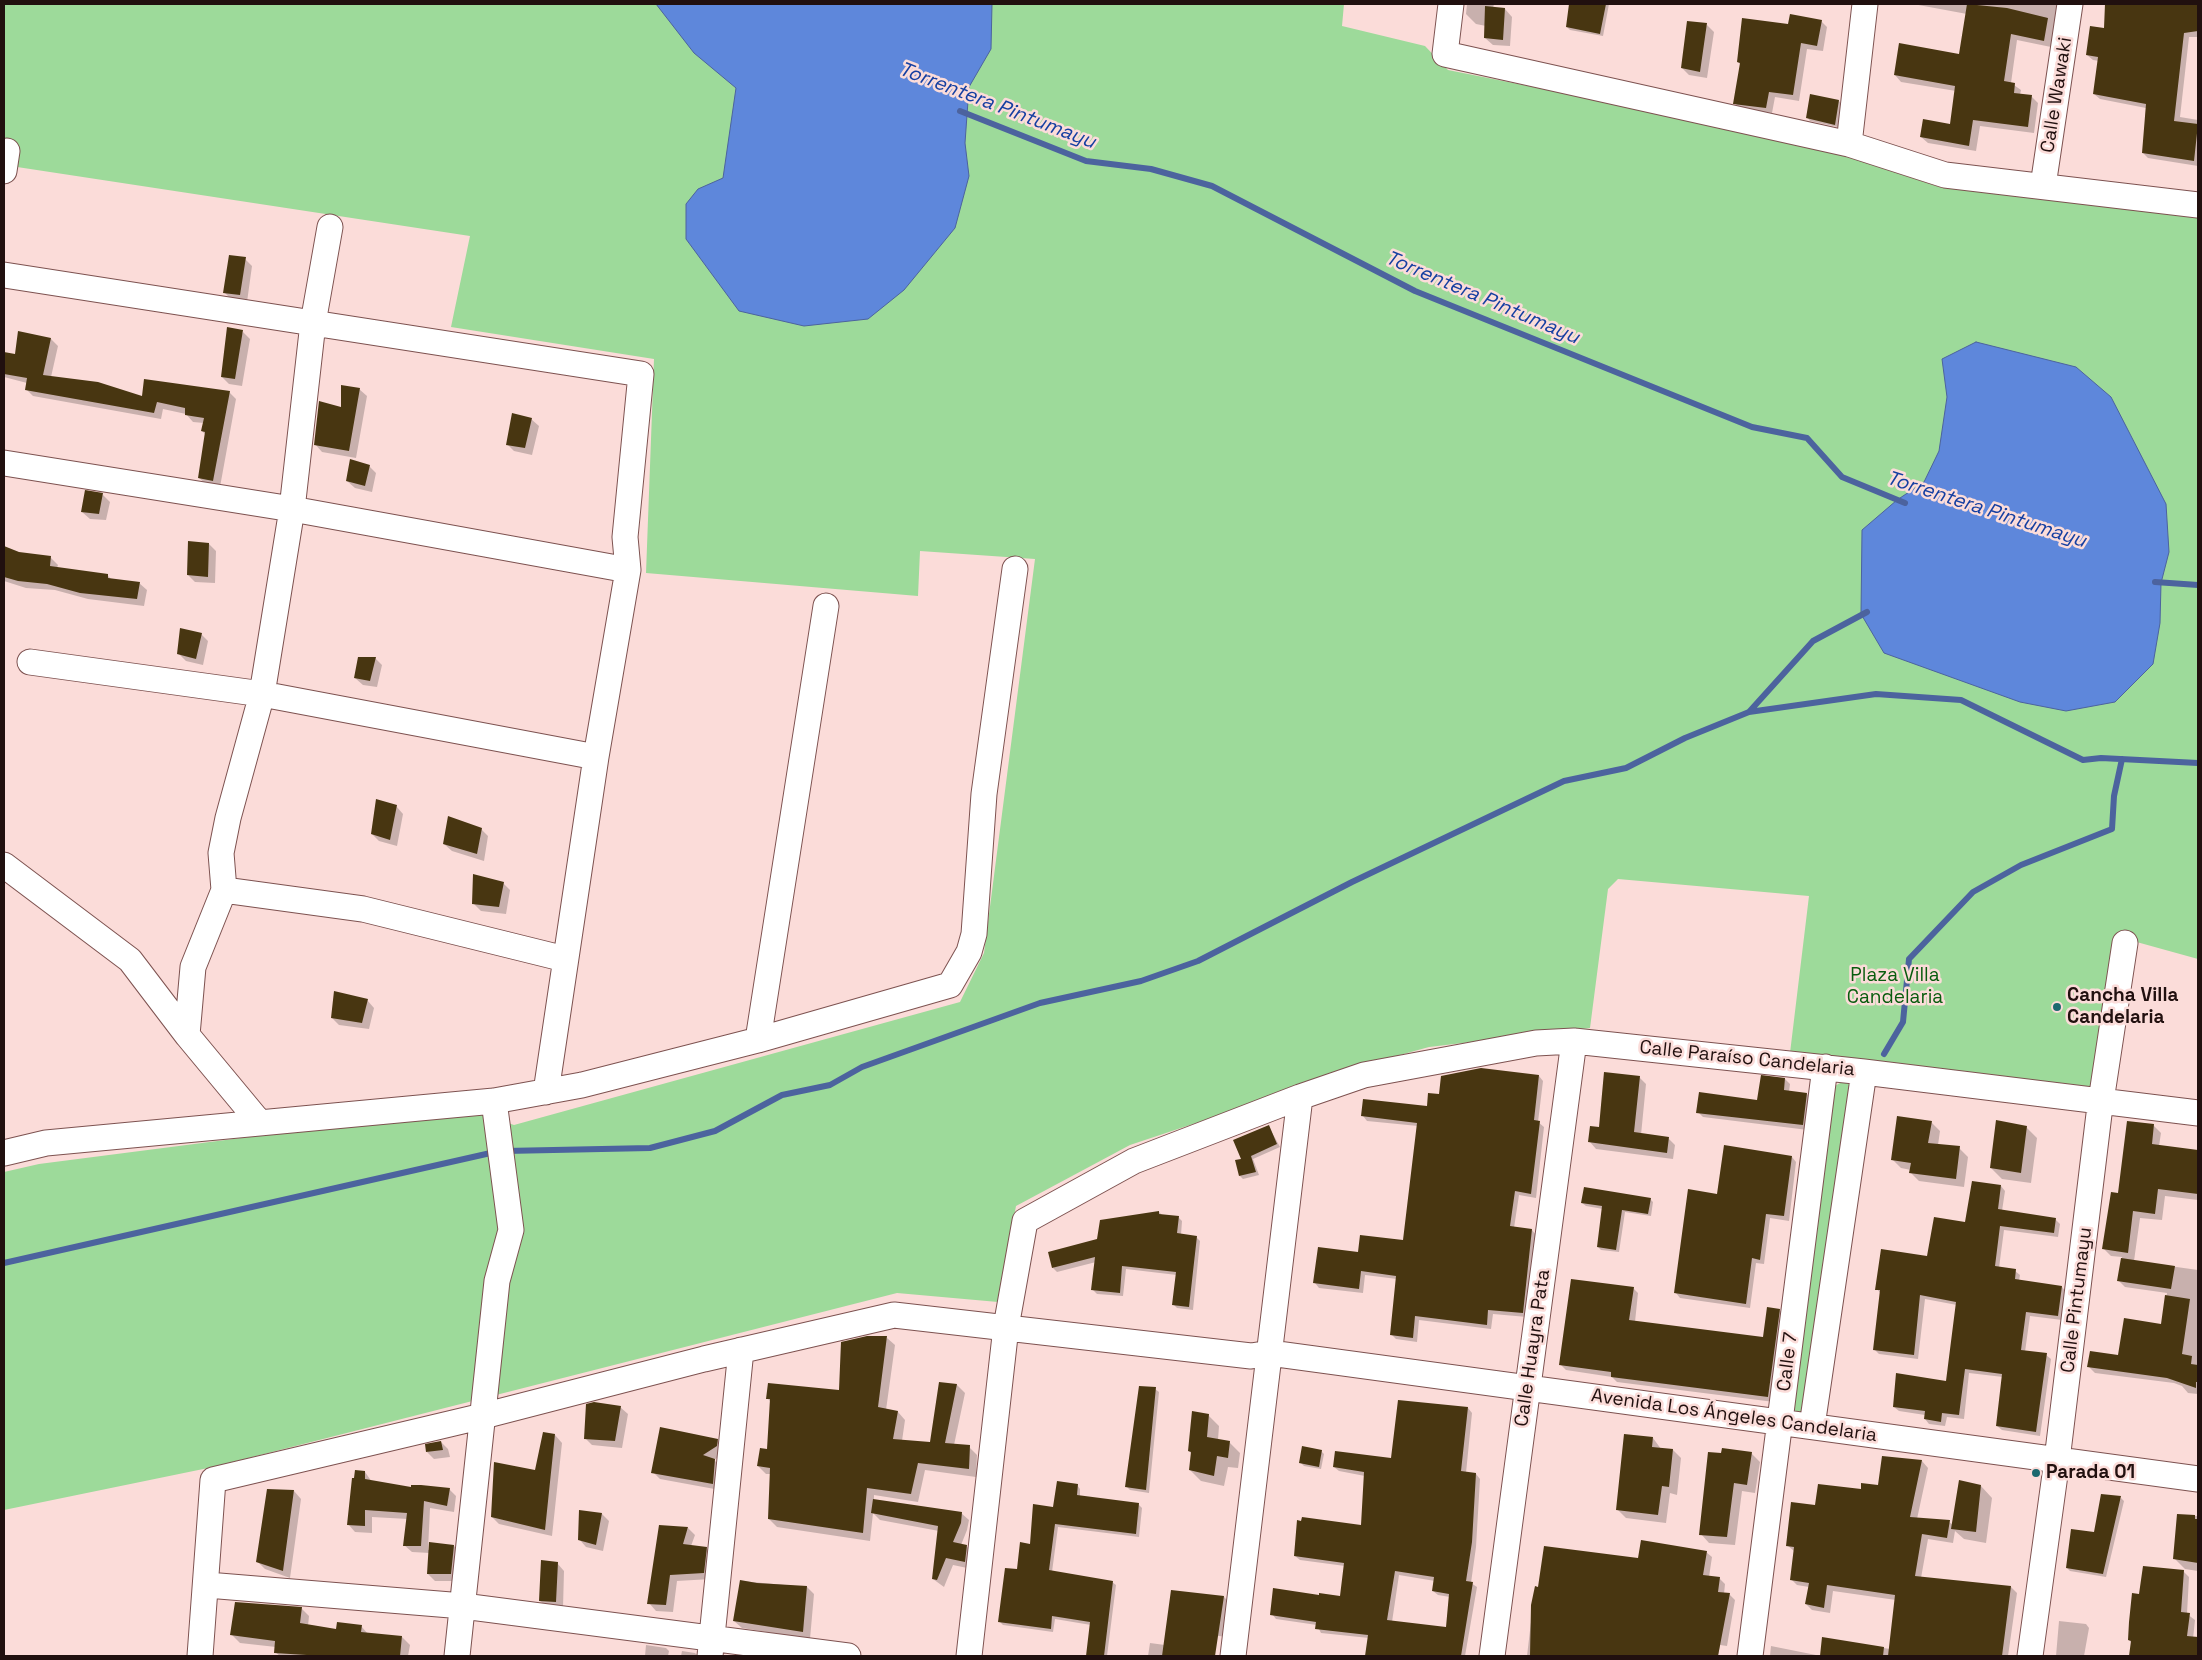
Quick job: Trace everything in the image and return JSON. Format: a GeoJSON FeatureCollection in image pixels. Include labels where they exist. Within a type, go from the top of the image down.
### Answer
{"type":"FeatureCollection","features":[{"type":"Feature","properties":{"kind":"street"},"geometry":{"type":"LineString","coordinates":[[1451,4],[1445,54],[1849,144],[1945,175],[2198,205]]}},
{"type":"Feature","properties":{"kind":"street"},"geometry":{"type":"LineString","coordinates":[[1849,144],[1866,4]]}},
{"type":"Feature","properties":{"kind":"street","name":"Calle Wawaki"},"geometry":{"type":"LineString","coordinates":[[2043,186],[2070,4]]}},
{"type":"Feature","properties":{"kind":"street"},"geometry":{"type":"LineString","coordinates":[[187,1035],[194,967],[224,890],[221,853],[228,818],[262,694],[292,510],[313,323],[330,227]]}},
{"type":"Feature","properties":{"kind":"street"},"geometry":{"type":"LineString","coordinates":[[4,275],[641,374],[625,537],[628,570],[564,959],[546,1092]]}},
{"type":"Feature","properties":{"kind":"street"},"geometry":{"type":"LineString","coordinates":[[4,463],[292,510],[628,570]]}},
{"type":"Feature","properties":{"kind":"street"},"geometry":{"type":"LineString","coordinates":[[4,1154],[46,1143],[494,1101],[546,1092],[582,1085],[758,1040],[950,985],[969,952],[974,934],[984,794],[1015,569]]}},
{"type":"Feature","properties":{"kind":"street"},"geometry":{"type":"LineString","coordinates":[[758,1040],[826,606]]}},
{"type":"Feature","properties":{"kind":"street"},"geometry":{"type":"LineString","coordinates":[[30,662],[262,694],[596,757]]}},
{"type":"Feature","properties":{"kind":"street"},"geometry":{"type":"LineString","coordinates":[[4,865],[130,960],[187,1035],[260,1123]]}},
{"type":"Feature","properties":{"kind":"street"},"geometry":{"type":"LineString","coordinates":[[224,890],[363,909],[564,959]]}},
{"type":"Feature","properties":{"kind":"street","name":"Calle Pintumayu"},"geometry":{"type":"LineString","coordinates":[[2030,1656],[2057,1460],[2101,1101],[2125,943]]}},
{"type":"Feature","properties":{"kind":"street","name":"Calle Paraíso Candelaria"},"geometry":{"type":"LineString","coordinates":[[1006,1327],[1025,1221],[1134,1161],[1300,1097],[1364,1075],[1434,1061],[1536,1043],[1574,1040],[1864,1072],[2198,1113]]}},
{"type":"Feature","properties":{"kind":"street","name":"Calle Huayra Pata"},"geometry":{"type":"LineString","coordinates":[[1492,1656],[1574,1040]]}},
{"type":"Feature","properties":{"kind":"street","name":"Calle 7"},"geometry":{"type":"LineString","coordinates":[[1750,1656],[1825,1068]]}},
{"type":"Feature","properties":{"kind":"street","name":"Calle 7"},"geometry":{"type":"LineString","coordinates":[[1812,1426],[1864,1072]]}},
{"type":"Feature","properties":{"kind":"street"},"geometry":{"type":"LineString","coordinates":[[1233,1656],[1300,1097]]}},
{"type":"Feature","properties":{"kind":"street"},"geometry":{"type":"LineString","coordinates":[[457,1656],[497,1281],[511,1230],[494,1101]]}},
{"type":"Feature","properties":{"kind":"street","name":"Avenida Los Ángeles Candelaria"},"geometry":{"type":"LineString","coordinates":[[207,1585],[213,1480],[483,1416],[741,1350],[894,1315],[1251,1356],[1270,1352],[1780,1424],[1812,1426],[2198,1479]]}},
{"type":"Feature","properties":{"kind":"street"},"geometry":{"type":"LineString","coordinates":[[968,1656],[1006,1327]]}},
{"type":"Feature","properties":{"kind":"street"},"geometry":{"type":"LineString","coordinates":[[711,1647],[741,1350]]}},
{"type":"Feature","properties":{"kind":"street"},"geometry":{"type":"LineString","coordinates":[[200,1656],[207,1585],[463,1606],[711,1647],[848,1656]]}},
{"type":"Feature","properties":{"kind":"green space","name":"Plaza Villa Candelaria"},"geometry":{"type":"Polygon","coordinates":[[[4,4],[1344,4],[1342,26],[1425,46],[1448,70],[1794,139],[1943,188],[2054,196],[2198,217],[2198,959],[2115,936],[2093,1090],[1790,1053],[1809,896],[1618,879],[1608,889],[1590,1028],[1429,1047],[1130,1145],[1016,1206],[998,1302],[897,1293],[213,1467],[4,1510],[4,1172],[39,1164],[466,1109],[514,1125],[960,1002],[984,953],[1035,559],[920,551],[918,596],[646,573],[654,359],[451,327],[470,236],[4,165],[4,4]]]}},
{"type":"Feature","properties":{"kind":"green space"},"geometry":{"type":"Polygon","coordinates":[[[1840,1083],[1848,1083],[1854,1090],[1805,1415],[1791,1413],[1833,1087],[1840,1083]]]}},
{"type":"Feature","properties":{"kind":"water"},"geometry":{"type":"Polygon","coordinates":[[[656,4],[992,4],[991,49],[969,87],[965,143],[969,176],[955,228],[904,290],[868,319],[804,326],[739,311],[686,239],[686,204],[698,189],[723,178],[736,88],[694,53],[656,4]]]}},
{"type":"Feature","properties":{"kind":"water"},"geometry":{"type":"Polygon","coordinates":[[[1976,342],[2076,367],[2111,397],[2166,504],[2169,552],[2161,583],[2160,623],[2153,664],[2115,702],[2066,711],[2020,702],[1884,653],[1861,614],[1862,530],[1897,500],[1924,482],[1939,451],[1947,397],[1942,359],[1976,342]]]}},
{"type":"Feature","properties":{"kind":"building"},"geometry":{"type":"Polygon","coordinates":[[[1569,4],[1606,4],[1600,34],[1566,27],[1569,4]]]}},
{"type":"Feature","properties":{"kind":"building"},"geometry":{"type":"Polygon","coordinates":[[[1967,4],[2007,8],[2048,18],[2044,41],[2011,34],[2004,81],[2015,83],[2014,93],[2032,95],[2028,127],[1973,120],[1969,146],[1920,137],[1923,119],[1950,124],[1955,86],[1894,75],[1899,43],[1959,54],[1967,4]]]}},
{"type":"Feature","properties":{"kind":"building"},"geometry":{"type":"Polygon","coordinates":[[[2105,4],[2198,4],[2198,31],[2184,33],[2174,121],[2198,124],[2194,161],[2142,153],[2146,104],[2093,94],[2098,57],[2086,55],[2090,26],[2104,28],[2105,4]]]}},
{"type":"Feature","properties":{"kind":"building"},"geometry":{"type":"Polygon","coordinates":[[[1485,6],[1505,8],[1503,40],[1484,38],[1485,6]]]}},
{"type":"Feature","properties":{"kind":"building"},"geometry":{"type":"Polygon","coordinates":[[[1790,14],[1822,20],[1817,46],[1801,43],[1793,95],[1769,92],[1766,108],[1733,104],[1740,63],[1737,62],[1742,18],[1788,24],[1790,14]]]}},
{"type":"Feature","properties":{"kind":"building"},"geometry":{"type":"Polygon","coordinates":[[[1687,21],[1707,23],[1700,72],[1681,68],[1687,21]]]}},
{"type":"Feature","properties":{"kind":"building"},"geometry":{"type":"Polygon","coordinates":[[[1810,94],[1839,100],[1835,125],[1806,118],[1810,94]]]}},
{"type":"Feature","properties":{"kind":"building"},"geometry":{"type":"Polygon","coordinates":[[[229,255],[246,257],[240,295],[223,293],[229,255]]]}},
{"type":"Feature","properties":{"kind":"building"},"geometry":{"type":"Polygon","coordinates":[[[227,327],[243,330],[235,379],[221,377],[227,327]]]}},
{"type":"Feature","properties":{"kind":"building"},"geometry":{"type":"Polygon","coordinates":[[[18,331],[51,338],[43,375],[98,382],[142,396],[144,379],[230,391],[213,481],[198,478],[205,432],[201,431],[204,418],[185,415],[185,408],[157,402],[154,413],[25,390],[27,378],[4,374],[4,352],[15,354],[18,331]]]}},
{"type":"Feature","properties":{"kind":"building"},"geometry":{"type":"Polygon","coordinates":[[[341,385],[360,388],[349,451],[314,445],[319,401],[341,407],[341,385]]]}},
{"type":"Feature","properties":{"kind":"building"},"geometry":{"type":"Polygon","coordinates":[[[512,413],[532,418],[525,448],[506,445],[512,413]]]}},
{"type":"Feature","properties":{"kind":"building"},"geometry":{"type":"Polygon","coordinates":[[[350,459],[370,465],[365,486],[346,481],[350,459]]]}},
{"type":"Feature","properties":{"kind":"building"},"geometry":{"type":"Polygon","coordinates":[[[85,490],[103,493],[99,514],[81,512],[85,490]]]}},
{"type":"Feature","properties":{"kind":"building"},"geometry":{"type":"Polygon","coordinates":[[[188,541],[209,543],[208,577],[187,575],[188,541]]]}},
{"type":"Feature","properties":{"kind":"building"},"geometry":{"type":"Polygon","coordinates":[[[4,546],[19,552],[51,556],[50,566],[108,574],[108,578],[140,582],[137,599],[80,593],[47,584],[18,581],[4,577],[4,546]]]}},
{"type":"Feature","properties":{"kind":"building"},"geometry":{"type":"Polygon","coordinates":[[[180,628],[202,633],[196,659],[177,654],[180,628]]]}},
{"type":"Feature","properties":{"kind":"building"},"geometry":{"type":"Polygon","coordinates":[[[358,657],[376,657],[370,681],[354,678],[358,657]]]}},
{"type":"Feature","properties":{"kind":"building"},"geometry":{"type":"Polygon","coordinates":[[[376,799],[397,805],[390,840],[371,834],[376,799]]]}},
{"type":"Feature","properties":{"kind":"building"},"geometry":{"type":"Polygon","coordinates":[[[448,816],[482,828],[477,854],[443,844],[448,816]]]}},
{"type":"Feature","properties":{"kind":"building"},"geometry":{"type":"Polygon","coordinates":[[[473,874],[504,882],[499,907],[472,904],[473,874]]]}},
{"type":"Feature","properties":{"kind":"building"},"geometry":{"type":"Polygon","coordinates":[[[334,991],[368,999],[362,1023],[331,1018],[334,991]]]}},
{"type":"Feature","properties":{"kind":"building"},"geometry":{"type":"Polygon","coordinates":[[[1481,1068],[1539,1075],[1534,1120],[1540,1121],[1531,1194],[1515,1191],[1510,1226],[1532,1229],[1523,1313],[1488,1310],[1487,1325],[1415,1316],[1413,1338],[1390,1335],[1396,1276],[1361,1271],[1359,1289],[1313,1283],[1318,1247],[1358,1252],[1360,1235],[1403,1240],[1417,1123],[1361,1116],[1363,1099],[1427,1106],[1428,1093],[1439,1094],[1441,1076],[1481,1068]]]}},
{"type":"Feature","properties":{"kind":"building"},"geometry":{"type":"Polygon","coordinates":[[[1604,1072],[1640,1076],[1634,1132],[1669,1137],[1667,1153],[1588,1142],[1590,1126],[1599,1127],[1604,1072]]]}},
{"type":"Feature","properties":{"kind":"building"},"geometry":{"type":"Polygon","coordinates":[[[1761,1075],[1785,1078],[1784,1090],[1807,1093],[1803,1125],[1696,1113],[1699,1092],[1757,1100],[1761,1075]]]}},
{"type":"Feature","properties":{"kind":"building"},"geometry":{"type":"Polygon","coordinates":[[[1897,1116],[1932,1121],[1928,1143],[1960,1146],[1956,1179],[1909,1173],[1911,1163],[1891,1160],[1897,1116]]]}},
{"type":"Feature","properties":{"kind":"building"},"geometry":{"type":"Polygon","coordinates":[[[1996,1120],[2027,1126],[2021,1173],[1990,1168],[1996,1120]]]}},
{"type":"Feature","properties":{"kind":"building"},"geometry":{"type":"Polygon","coordinates":[[[2127,1121],[2154,1124],[2152,1144],[2198,1150],[2198,1194],[2158,1189],[2155,1214],[2133,1211],[2128,1253],[2102,1249],[2111,1192],[2118,1193],[2127,1121]]]}},
{"type":"Feature","properties":{"kind":"building"},"geometry":{"type":"Polygon","coordinates":[[[1269,1125],[1277,1144],[1251,1156],[1256,1172],[1239,1176],[1235,1160],[1241,1159],[1233,1140],[1269,1125]]]}},
{"type":"Feature","properties":{"kind":"building"},"geometry":{"type":"Polygon","coordinates":[[[1724,1145],[1792,1156],[1784,1216],[1766,1214],[1760,1260],[1752,1258],[1746,1304],[1674,1293],[1688,1189],[1717,1194],[1724,1145]]]}},
{"type":"Feature","properties":{"kind":"building"},"geometry":{"type":"Polygon","coordinates":[[[1972,1181],[2001,1185],[1998,1209],[2056,1218],[2054,1233],[2000,1226],[1995,1266],[2016,1269],[2015,1279],[2062,1286],[2058,1316],[2026,1312],[2021,1350],[2047,1353],[2036,1432],[1996,1426],[2002,1374],[1965,1369],[1959,1415],[1942,1413],[1941,1422],[1924,1419],[1925,1411],[1893,1407],[1896,1373],[1946,1381],[1956,1302],[1920,1295],[1914,1355],[1873,1350],[1880,1290],[1875,1290],[1881,1249],[1927,1256],[1934,1217],[1965,1222],[1972,1181]]]}},
{"type":"Feature","properties":{"kind":"building"},"geometry":{"type":"Polygon","coordinates":[[[1584,1187],[1651,1198],[1648,1214],[1622,1210],[1616,1250],[1597,1247],[1602,1206],[1581,1203],[1584,1187]]]}},
{"type":"Feature","properties":{"kind":"building"},"geometry":{"type":"Polygon","coordinates":[[[1159,1211],[1159,1214],[1179,1216],[1177,1233],[1197,1236],[1189,1307],[1172,1305],[1176,1272],[1122,1266],[1120,1293],[1091,1290],[1095,1257],[1052,1268],[1048,1252],[1097,1239],[1100,1220],[1159,1211]]]}},
{"type":"Feature","properties":{"kind":"building"},"geometry":{"type":"Polygon","coordinates":[[[2121,1258],[2175,1266],[2171,1289],[2117,1281],[2121,1258]]]}},
{"type":"Feature","properties":{"kind":"building"},"geometry":{"type":"Polygon","coordinates":[[[1571,1279],[1634,1287],[1629,1320],[1763,1337],[1767,1307],[1780,1309],[1768,1397],[1611,1377],[1611,1372],[1559,1365],[1571,1279]]]}},
{"type":"Feature","properties":{"kind":"building"},"geometry":{"type":"Polygon","coordinates":[[[2165,1295],[2190,1299],[2182,1354],[2192,1356],[2191,1364],[2198,1365],[2196,1388],[2167,1378],[2087,1367],[2090,1351],[2118,1355],[2124,1318],[2161,1324],[2165,1295]]]}},
{"type":"Feature","properties":{"kind":"building"},"geometry":{"type":"Polygon","coordinates":[[[867,1336],[887,1336],[878,1407],[898,1411],[893,1439],[930,1442],[939,1382],[957,1384],[945,1443],[970,1445],[969,1469],[918,1463],[911,1494],[867,1488],[863,1533],[768,1519],[770,1468],[757,1466],[760,1448],[767,1449],[770,1399],[766,1399],[768,1383],[839,1390],[841,1342],[867,1336]]]}},
{"type":"Feature","properties":{"kind":"building"},"geometry":{"type":"Polygon","coordinates":[[[1139,1386],[1156,1387],[1146,1490],[1125,1487],[1139,1386]]]}},
{"type":"Feature","properties":{"kind":"building"},"geometry":{"type":"Polygon","coordinates":[[[1398,1400],[1468,1407],[1461,1471],[1476,1473],[1472,1542],[1466,1581],[1473,1582],[1461,1656],[1365,1656],[1368,1635],[1315,1629],[1316,1622],[1270,1615],[1273,1588],[1340,1596],[1344,1563],[1294,1556],[1297,1520],[1301,1521],[1302,1517],[1361,1525],[1364,1472],[1333,1467],[1335,1451],[1391,1458],[1398,1400]],[[1395,1571],[1387,1620],[1446,1627],[1449,1594],[1432,1591],[1434,1577],[1395,1571]]]}},
{"type":"Feature","properties":{"kind":"building"},"geometry":{"type":"Polygon","coordinates":[[[594,1402],[621,1406],[615,1441],[584,1439],[586,1404],[594,1402]]]}},
{"type":"Feature","properties":{"kind":"building"},"geometry":{"type":"Polygon","coordinates":[[[1192,1411],[1209,1414],[1207,1437],[1230,1441],[1228,1458],[1217,1456],[1214,1476],[1189,1470],[1191,1452],[1188,1451],[1192,1411]]]}},
{"type":"Feature","properties":{"kind":"building"},"geometry":{"type":"Polygon","coordinates":[[[660,1427],[718,1439],[717,1446],[703,1455],[715,1459],[713,1484],[651,1473],[660,1427]]]}},
{"type":"Feature","properties":{"kind":"building"},"geometry":{"type":"Polygon","coordinates":[[[543,1432],[555,1434],[545,1530],[491,1517],[494,1462],[535,1470],[543,1432]]]}},
{"type":"Feature","properties":{"kind":"building"},"geometry":{"type":"Polygon","coordinates":[[[1624,1434],[1653,1437],[1652,1447],[1673,1449],[1669,1487],[1662,1486],[1658,1515],[1616,1510],[1624,1434]]]}},
{"type":"Feature","properties":{"kind":"building"},"geometry":{"type":"Polygon","coordinates":[[[441,1441],[443,1450],[426,1452],[425,1444],[441,1441]]]}},
{"type":"Feature","properties":{"kind":"building"},"geometry":{"type":"Polygon","coordinates":[[[1302,1446],[1322,1450],[1319,1467],[1299,1463],[1302,1446]]]}},
{"type":"Feature","properties":{"kind":"building"},"geometry":{"type":"Polygon","coordinates":[[[1722,1448],[1752,1452],[1747,1485],[1734,1483],[1727,1537],[1699,1535],[1708,1452],[1721,1453],[1722,1448]]]}},
{"type":"Feature","properties":{"kind":"building"},"geometry":{"type":"Polygon","coordinates":[[[1882,1456],[1922,1460],[1910,1517],[1950,1520],[1947,1538],[1922,1534],[1915,1576],[2011,1586],[2002,1656],[1888,1656],[1895,1595],[1827,1585],[1824,1608],[1805,1604],[1809,1583],[1790,1580],[1794,1547],[1786,1546],[1791,1502],[1815,1505],[1818,1484],[1861,1489],[1861,1483],[1878,1485],[1882,1456]]]}},
{"type":"Feature","properties":{"kind":"building"},"geometry":{"type":"Polygon","coordinates":[[[355,1470],[365,1471],[365,1479],[411,1487],[411,1485],[421,1485],[450,1488],[447,1506],[424,1501],[421,1546],[403,1546],[407,1513],[365,1510],[365,1526],[347,1525],[352,1478],[354,1478],[355,1470]]]}},
{"type":"Feature","properties":{"kind":"building"},"geometry":{"type":"Polygon","coordinates":[[[1959,1480],[1981,1485],[1976,1532],[1951,1529],[1959,1480]]]}},
{"type":"Feature","properties":{"kind":"building"},"geometry":{"type":"Polygon","coordinates":[[[1057,1481],[1078,1484],[1077,1495],[1139,1503],[1136,1534],[1055,1524],[1049,1570],[1113,1581],[1104,1656],[1086,1656],[1090,1622],[1052,1616],[1051,1629],[998,1622],[1005,1568],[1017,1569],[1020,1542],[1030,1544],[1033,1504],[1053,1507],[1057,1481]]]}},
{"type":"Feature","properties":{"kind":"building"},"geometry":{"type":"Polygon","coordinates":[[[267,1489],[294,1490],[283,1571],[256,1562],[267,1489]]]}},
{"type":"Feature","properties":{"kind":"building"},"geometry":{"type":"Polygon","coordinates":[[[2101,1494],[2121,1496],[2103,1574],[2066,1568],[2071,1529],[2094,1532],[2101,1494]]]}},
{"type":"Feature","properties":{"kind":"building"},"geometry":{"type":"Polygon","coordinates":[[[873,1499],[962,1512],[961,1523],[953,1542],[967,1545],[965,1562],[946,1558],[937,1580],[932,1579],[938,1526],[871,1513],[873,1499]]]}},
{"type":"Feature","properties":{"kind":"building"},"geometry":{"type":"Polygon","coordinates":[[[579,1510],[602,1513],[596,1545],[578,1540],[579,1510]]]}},
{"type":"Feature","properties":{"kind":"building"},"geometry":{"type":"Polygon","coordinates":[[[2177,1514],[2195,1515],[2195,1519],[2198,1519],[2198,1563],[2173,1559],[2177,1514]]]}},
{"type":"Feature","properties":{"kind":"building"},"geometry":{"type":"Polygon","coordinates":[[[659,1525],[688,1527],[683,1544],[707,1547],[704,1573],[670,1575],[666,1605],[647,1604],[659,1525]]]}},
{"type":"Feature","properties":{"kind":"building"},"geometry":{"type":"Polygon","coordinates":[[[1641,1540],[1707,1551],[1703,1575],[1720,1577],[1718,1592],[1730,1593],[1718,1656],[1530,1656],[1531,1605],[1535,1586],[1538,1587],[1544,1546],[1638,1558],[1641,1540]]]}},
{"type":"Feature","properties":{"kind":"building"},"geometry":{"type":"Polygon","coordinates":[[[429,1542],[454,1545],[451,1574],[427,1574],[429,1542]]]}},
{"type":"Feature","properties":{"kind":"building"},"geometry":{"type":"Polygon","coordinates":[[[541,1560],[558,1562],[556,1602],[539,1601],[541,1560]]]}},
{"type":"Feature","properties":{"kind":"building"},"geometry":{"type":"Polygon","coordinates":[[[2143,1566],[2184,1570],[2181,1612],[2190,1613],[2187,1636],[2198,1637],[2198,1656],[2129,1656],[2131,1641],[2128,1640],[2132,1593],[2139,1594],[2143,1566]]]}},
{"type":"Feature","properties":{"kind":"building"},"geometry":{"type":"Polygon","coordinates":[[[740,1580],[807,1586],[803,1632],[733,1621],[740,1580]]]}},
{"type":"Feature","properties":{"kind":"building"},"geometry":{"type":"Polygon","coordinates":[[[1171,1590],[1224,1596],[1215,1656],[1162,1656],[1171,1590]]]}},
{"type":"Feature","properties":{"kind":"building"},"geometry":{"type":"Polygon","coordinates":[[[235,1602],[302,1607],[300,1623],[336,1629],[337,1622],[362,1625],[361,1632],[402,1636],[400,1656],[323,1656],[274,1653],[275,1641],[230,1635],[235,1602]]]}},
{"type":"Feature","properties":{"kind":"building"},"geometry":{"type":"Polygon","coordinates":[[[1822,1637],[1884,1647],[1883,1656],[1820,1656],[1822,1637]]]}},
{"type":"Feature","properties":{"kind":"waterway","name":"Torrentera Pintumayu"},"geometry":{"type":"LineString","coordinates":[[960,111],[1086,161],[1151,169],[1212,186],[1415,291],[1752,427],[1807,438],[1842,477],[1905,503]]}},
{"type":"Feature","properties":{"kind":"waterway","name":"Torrentera Pintumayu"},"geometry":{"type":"LineString","coordinates":[[2155,582],[2198,585]]}},
{"type":"Feature","properties":{"kind":"waterway"},"geometry":{"type":"LineString","coordinates":[[505,1151],[650,1148],[715,1131],[782,1095],[830,1085],[862,1067],[1040,1003],[1141,981],[1198,961],[1352,882],[1564,781],[1626,768],[1685,738],[1749,712],[1813,641],[1867,612]]}},
{"type":"Feature","properties":{"kind":"waterway"},"geometry":{"type":"LineString","coordinates":[[1749,712],[1876,694],[1961,700],[2083,760],[2101,758],[2198,763]]}},
{"type":"Feature","properties":{"kind":"waterway"},"geometry":{"type":"LineString","coordinates":[[1884,1054],[1903,1022],[1909,959],[1973,892],[2021,865],[2112,829],[2114,796],[2122,759]]}},
{"type":"Feature","properties":{"kind":"waterway"},"geometry":{"type":"LineString","coordinates":[[4,1263],[495,1152]]}},
{"type":"Feature","properties":{"kind":"place","name":"Cancha Villa Candelaria"},"geometry":{"type":"Point","coordinates":[2057,1007]}},
{"type":"Feature","properties":{"kind":"place","name":"Parada 01"},"geometry":{"type":"Point","coordinates":[2036,1473]}}]}
